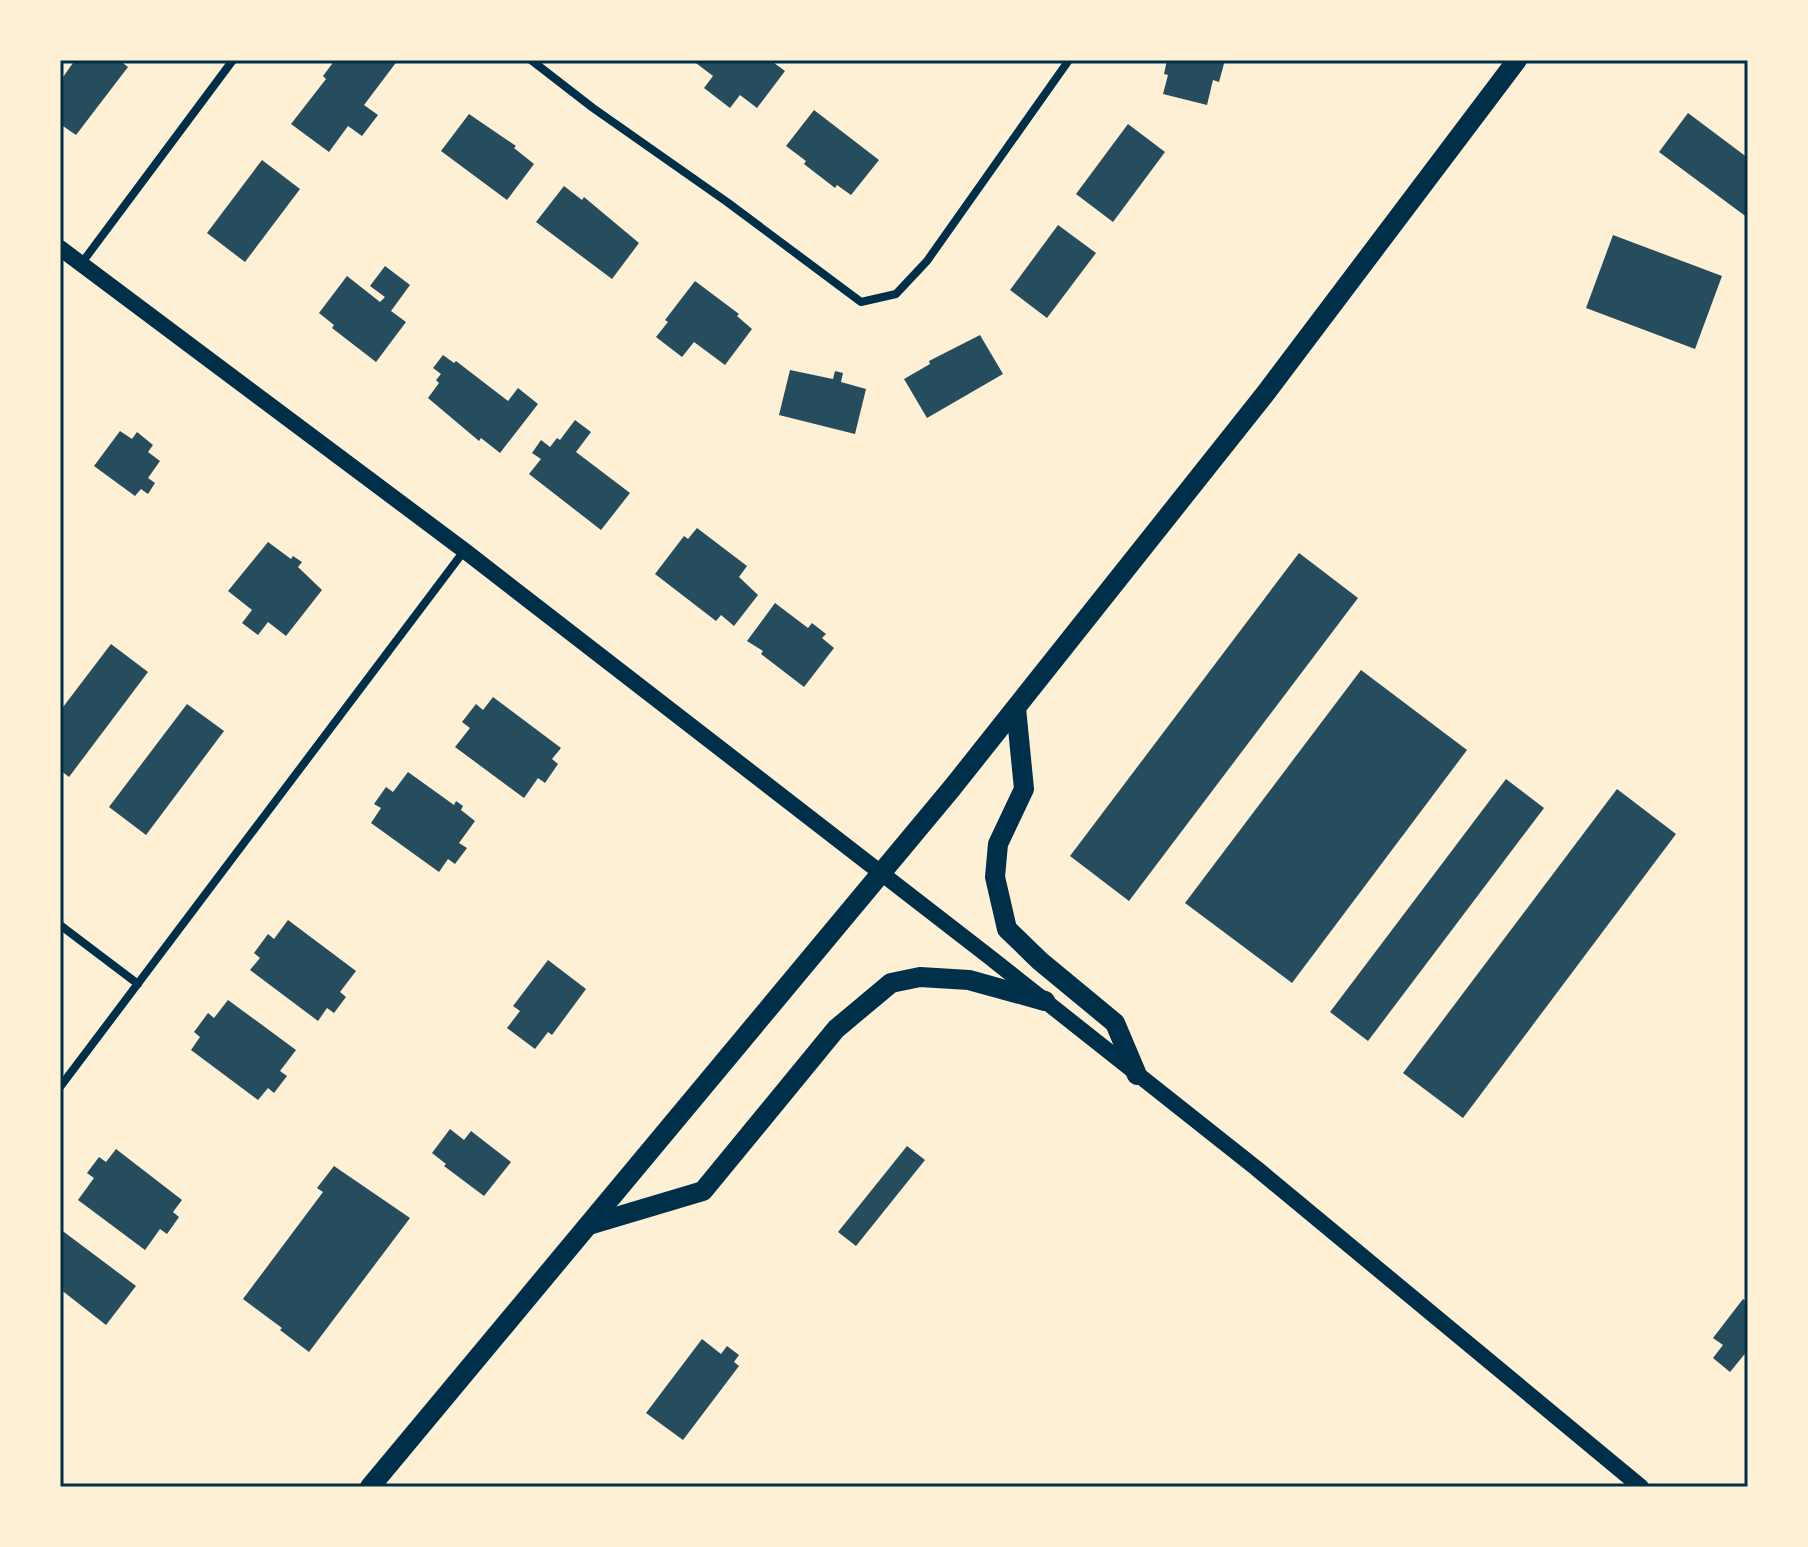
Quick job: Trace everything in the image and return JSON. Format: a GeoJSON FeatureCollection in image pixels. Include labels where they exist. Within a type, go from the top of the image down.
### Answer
{"type":"FeatureCollection","features":[{"type":"Feature","properties":{"kind":"main road"},"geometry":{"type":"LineString","coordinates":[[370,1487],[1016,708],[1265,394],[1517,60]]}},
{"type":"Feature","properties":{"kind":"main road"},"geometry":{"type":"LineString","coordinates":[[60,248],[465,551],[882,873],[1256,1168],[1641,1487]]}},
{"type":"Feature","properties":{"kind":"main road"},"geometry":{"type":"LineString","coordinates":[[1016,708],[1024,789],[998,844],[995,877],[1007,929],[1040,961],[1115,1023],[1137,1075]]}},
{"type":"Feature","properties":{"kind":"main road"},"geometry":{"type":"LineString","coordinates":[[589,1225],[703,1191],[836,1029],[891,983],[920,977],[969,980],[1045,1001]]}},
{"type":"Feature","properties":{"kind":"street"},"geometry":{"type":"LineString","coordinates":[[81,264],[233,60]]}},
{"type":"Feature","properties":{"kind":"street"},"geometry":{"type":"LineString","coordinates":[[531,60],[861,302],[896,294],[927,261],[1069,60]]}},
{"type":"Feature","properties":{"kind":"street"},"geometry":{"type":"LineString","coordinates":[[60,1087],[465,551]]}},
{"type":"Feature","properties":{"kind":"street"},"geometry":{"type":"LineString","coordinates":[[60,925],[138,984]]}},
{"type":"Feature","properties":{"kind":"building"},"geometry":{"type":"Polygon","coordinates":[[[75,60],[119,60],[128,67],[76,135],[60,124],[61,80],[75,60]]]}},
{"type":"Feature","properties":{"kind":"building"},"geometry":{"type":"Polygon","coordinates":[[[335,60],[398,60],[364,105],[378,115],[362,136],[348,126],[329,152],[291,124],[326,79],[323,76],[335,60]]]}},
{"type":"Feature","properties":{"kind":"building"},"geometry":{"type":"Polygon","coordinates":[[[692,60],[770,60],[785,71],[757,108],[740,95],[730,108],[704,88],[713,76],[692,60]]]}},
{"type":"Feature","properties":{"kind":"building"},"geometry":{"type":"Polygon","coordinates":[[[1167,60],[1225,60],[1219,82],[1213,80],[1207,105],[1163,94],[1168,75],[1164,74],[1167,60]]]}},
{"type":"Feature","properties":{"kind":"building"},"geometry":{"type":"Polygon","coordinates":[[[814,110],[879,160],[851,195],[837,185],[835,188],[786,146],[814,110]]]}},
{"type":"Feature","properties":{"kind":"building"},"geometry":{"type":"Polygon","coordinates":[[[1688,113],[1748,158],[1748,218],[1659,152],[1688,113]]]}},
{"type":"Feature","properties":{"kind":"building"},"geometry":{"type":"Polygon","coordinates":[[[469,114],[516,146],[514,148],[534,164],[507,200],[441,151],[469,114]]]}},
{"type":"Feature","properties":{"kind":"building"},"geometry":{"type":"Polygon","coordinates":[[[1128,124],[1165,152],[1113,222],[1076,194],[1128,124]]]}},
{"type":"Feature","properties":{"kind":"building"},"geometry":{"type":"Polygon","coordinates":[[[262,160],[300,189],[245,262],[207,233],[262,160]]]}},
{"type":"Feature","properties":{"kind":"building"},"geometry":{"type":"Polygon","coordinates":[[[564,186],[582,200],[584,197],[639,243],[612,279],[536,222],[564,186]]]}},
{"type":"Feature","properties":{"kind":"building"},"geometry":{"type":"Polygon","coordinates":[[[1058,225],[1096,253],[1047,318],[1010,290],[1058,225]]]}},
{"type":"Feature","properties":{"kind":"building"},"geometry":{"type":"Polygon","coordinates":[[[1613,235],[1722,276],[1695,349],[1586,308],[1613,235]]]}},
{"type":"Feature","properties":{"kind":"building"},"geometry":{"type":"Polygon","coordinates":[[[385,266],[410,285],[391,311],[406,322],[376,362],[332,328],[334,325],[319,313],[347,276],[380,302],[385,297],[370,286],[385,266]]]}},
{"type":"Feature","properties":{"kind":"building"},"geometry":{"type":"Polygon","coordinates":[[[695,281],[739,314],[737,316],[752,329],[725,365],[694,342],[682,357],[656,337],[695,281]]]}},
{"type":"Feature","properties":{"kind":"building"},"geometry":{"type":"Polygon","coordinates":[[[980,335],[1003,374],[927,418],[904,379],[930,364],[929,361],[980,335]]]}},
{"type":"Feature","properties":{"kind":"building"},"geometry":{"type":"Polygon","coordinates":[[[443,355],[454,363],[456,361],[508,401],[518,388],[538,404],[500,453],[481,438],[479,441],[428,398],[439,383],[436,380],[441,374],[433,368],[443,355]]]}},
{"type":"Feature","properties":{"kind":"building"},"geometry":{"type":"Polygon","coordinates":[[[790,370],[833,379],[835,371],[843,373],[841,382],[866,389],[855,434],[779,415],[790,370]]]}},
{"type":"Feature","properties":{"kind":"building"},"geometry":{"type":"Polygon","coordinates":[[[575,420],[591,432],[576,452],[630,493],[601,530],[529,474],[541,459],[532,453],[541,440],[550,447],[557,438],[560,440],[575,420]]]}},
{"type":"Feature","properties":{"kind":"building"},"geometry":{"type":"Polygon","coordinates":[[[120,431],[132,439],[137,432],[153,445],[148,452],[160,461],[148,478],[155,483],[148,494],[141,489],[135,496],[94,466],[120,431]]]}},
{"type":"Feature","properties":{"kind":"building"},"geometry":{"type":"Polygon","coordinates":[[[697,528],[747,566],[739,577],[758,595],[734,626],[721,615],[716,621],[655,574],[684,536],[688,539],[697,528]]]}},
{"type":"Feature","properties":{"kind":"building"},"geometry":{"type":"Polygon","coordinates":[[[268,542],[291,559],[293,556],[302,562],[298,567],[322,590],[286,636],[268,622],[258,635],[242,623],[252,610],[228,591],[268,542]]]}},
{"type":"Feature","properties":{"kind":"building"},"geometry":{"type":"Polygon","coordinates":[[[1299,553],[1358,598],[1129,901],[1070,856],[1299,553]]]}},
{"type":"Feature","properties":{"kind":"building"},"geometry":{"type":"Polygon","coordinates":[[[775,603],[808,628],[812,623],[826,634],[822,638],[834,648],[804,687],[747,641],[775,603]]]}},
{"type":"Feature","properties":{"kind":"building"},"geometry":{"type":"Polygon","coordinates":[[[111,644],[148,672],[69,777],[60,770],[60,711],[111,644]]]}},
{"type":"Feature","properties":{"kind":"building"},"geometry":{"type":"Polygon","coordinates":[[[1361,670],[1467,750],[1292,983],[1185,903],[1361,670]]]}},
{"type":"Feature","properties":{"kind":"building"},"geometry":{"type":"Polygon","coordinates":[[[493,697],[561,748],[552,759],[558,764],[545,783],[538,778],[524,798],[455,747],[470,728],[462,722],[476,704],[483,710],[493,697]]]}},
{"type":"Feature","properties":{"kind":"building"},"geometry":{"type":"Polygon","coordinates":[[[187,704],[224,731],[146,835],[109,807],[187,704]]]}},
{"type":"Feature","properties":{"kind":"building"},"geometry":{"type":"Polygon","coordinates":[[[408,772],[454,805],[456,801],[463,806],[461,810],[475,821],[459,843],[467,848],[455,864],[448,859],[439,872],[371,823],[381,808],[374,804],[386,787],[393,792],[408,772]]]}},
{"type":"Feature","properties":{"kind":"building"},"geometry":{"type":"Polygon","coordinates":[[[1506,779],[1544,808],[1368,1041],[1330,1012],[1506,779]]]}},
{"type":"Feature","properties":{"kind":"building"},"geometry":{"type":"Polygon","coordinates":[[[1617,789],[1676,834],[1463,1118],[1403,1073],[1617,789]]]}},
{"type":"Feature","properties":{"kind":"building"},"geometry":{"type":"Polygon","coordinates":[[[288,920],[356,971],[340,992],[346,997],[334,1013],[327,1008],[318,1021],[250,970],[260,958],[254,953],[268,934],[274,939],[288,920]]]}},
{"type":"Feature","properties":{"kind":"building"},"geometry":{"type":"Polygon","coordinates":[[[548,960],[586,989],[552,1035],[548,1032],[535,1049],[507,1028],[520,1011],[513,1006],[548,960]]]}},
{"type":"Feature","properties":{"kind":"building"},"geometry":{"type":"Polygon","coordinates":[[[228,1000],[296,1050],[280,1071],[287,1076],[274,1093],[268,1088],[258,1100],[191,1050],[200,1037],[194,1032],[208,1013],[214,1018],[228,1000]]]}},
{"type":"Feature","properties":{"kind":"building"},"geometry":{"type":"Polygon","coordinates":[[[450,1129],[464,1140],[471,1131],[511,1162],[484,1196],[432,1153],[450,1129]]]}},
{"type":"Feature","properties":{"kind":"building"},"geometry":{"type":"Polygon","coordinates":[[[907,1146],[925,1160],[856,1246],[838,1232],[907,1146]]]}},
{"type":"Feature","properties":{"kind":"building"},"geometry":{"type":"Polygon","coordinates":[[[116,1149],[182,1200],[173,1212],[179,1217],[167,1234],[160,1229],[145,1250],[78,1200],[94,1178],[87,1173],[99,1157],[106,1162],[116,1149]]]}},
{"type":"Feature","properties":{"kind":"building"},"geometry":{"type":"Polygon","coordinates":[[[334,1166],[410,1218],[309,1352],[243,1299],[323,1192],[317,1188],[334,1166]]]}},
{"type":"Feature","properties":{"kind":"building"},"geometry":{"type":"Polygon","coordinates":[[[60,1229],[136,1286],[106,1325],[60,1289],[60,1229]]]}},
{"type":"Feature","properties":{"kind":"building"},"geometry":{"type":"Polygon","coordinates":[[[1743,1299],[1748,1303],[1748,1350],[1730,1372],[1713,1358],[1723,1345],[1713,1338],[1743,1299]]]}},
{"type":"Feature","properties":{"kind":"building"},"geometry":{"type":"Polygon","coordinates":[[[702,1339],[721,1354],[727,1346],[739,1355],[734,1362],[739,1366],[683,1440],[646,1413],[702,1339]]]}}]}
